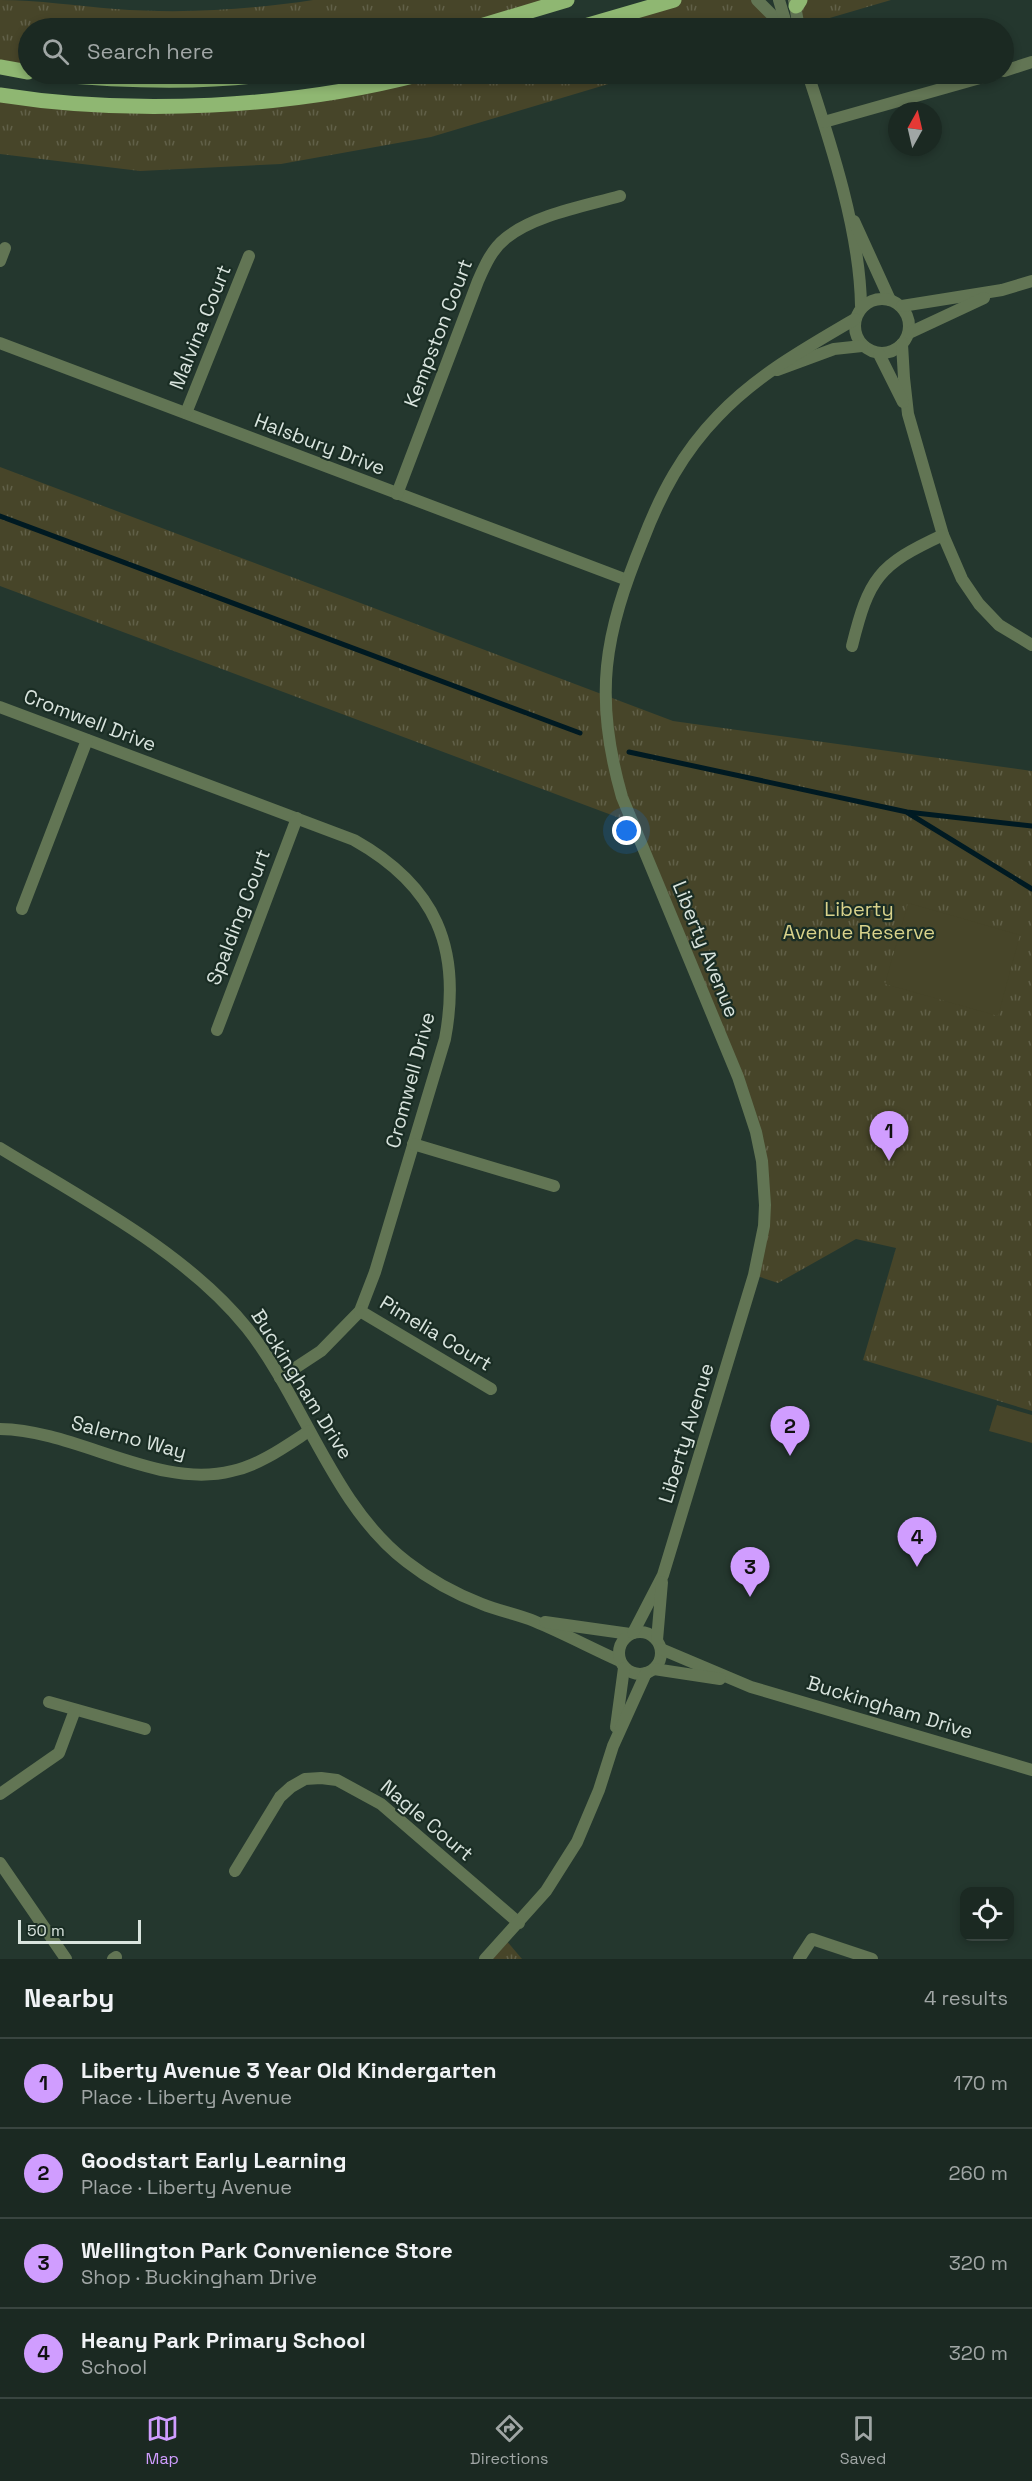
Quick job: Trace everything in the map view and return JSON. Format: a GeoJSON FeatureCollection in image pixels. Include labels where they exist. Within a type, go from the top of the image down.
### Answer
{"type":"FeatureCollection","features":[{"type":"Feature","properties":{"kind":"main road"},"geometry":{"type":"LineString","coordinates":[[507,18],[567,0]]}},
{"type":"Feature","properties":{"kind":"main road"},"geometry":{"type":"LineString","coordinates":[[612,18],[674,0]]}},
{"type":"Feature","properties":{"kind":"main road"},"geometry":{"type":"LineString","coordinates":[[0,67],[18,70]]}},
{"type":"Feature","properties":{"kind":"main road"},"geometry":{"type":"LineString","coordinates":[[0,95],[56,102],[171,106],[229,104],[315,95],[371,84]]}},
{"type":"Feature","properties":{"kind":"street"},"geometry":{"type":"LineString","coordinates":[[758,0],[776,18]]}},
{"type":"Feature","properties":{"kind":"street"},"geometry":{"type":"LineString","coordinates":[[779,0],[784,18]]}},
{"type":"Feature","properties":{"kind":"street"},"geometry":{"type":"LineString","coordinates":[[797,2],[798,18]]}},
{"type":"Feature","properties":{"kind":"street"},"geometry":{"type":"LineString","coordinates":[[1014,68],[1032,62]]}},
{"type":"Feature","properties":{"kind":"street"},"geometry":{"type":"LineString","coordinates":[[811,84],[844,198],[861,285],[861,306],[855,319],[855,333],[862,346],[879,354],[888,353],[902,344],[909,333],[909,323],[902,306]]}},
{"type":"Feature","properties":{"kind":"street"},"geometry":{"type":"LineString","coordinates":[[824,122],[959,84]]}},
{"type":"Feature","properties":{"kind":"street","name":"Kempston Court"},"geometry":{"type":"LineString","coordinates":[[397,494],[478,281],[495,249],[506,238],[535,222],[620,196]]}},
{"type":"Feature","properties":{"kind":"street"},"geometry":{"type":"LineString","coordinates":[[844,198],[875,272],[890,300]]}},
{"type":"Feature","properties":{"kind":"street"},"geometry":{"type":"LineString","coordinates":[[0,261],[5,248]]}},
{"type":"Feature","properties":{"kind":"street","name":"Malvina Court"},"geometry":{"type":"LineString","coordinates":[[186,413],[249,256]]}},
{"type":"Feature","properties":{"kind":"street"},"geometry":{"type":"LineString","coordinates":[[861,306],[872,300],[890,300],[902,306],[1002,290],[1032,281]]}},
{"type":"Feature","properties":{"kind":"street"},"geometry":{"type":"LineString","coordinates":[[909,333],[1002,290]]}},
{"type":"Feature","properties":{"kind":"street","name":"Liberty Avenue"},"geometry":{"type":"LineString","coordinates":[[632,1633],[663,1575],[754,1275],[764,1226],[765,1183],[756,1132],[738,1077],[622,797],[615,774],[606,715],[607,667],[613,623],[627,580],[663,492],[680,462],[719,414],[765,374],[797,351],[855,319]]}},
{"type":"Feature","properties":{"kind":"street","name":"Halsbury Drive"},"geometry":{"type":"LineString","coordinates":[[0,343],[627,580]]}},
{"type":"Feature","properties":{"kind":"street"},"geometry":{"type":"LineString","coordinates":[[902,344],[908,414]]}},
{"type":"Feature","properties":{"kind":"street","name":"Liberty Avenue"},"geometry":{"type":"LineString","coordinates":[[765,374],[834,349],[862,346]]}},
{"type":"Feature","properties":{"kind":"street"},"geometry":{"type":"LineString","coordinates":[[879,354],[908,414],[943,535],[962,579],[979,604],[999,625],[1032,645]]}},
{"type":"Feature","properties":{"kind":"street"},"geometry":{"type":"LineString","coordinates":[[852,646],[865,600],[884,570],[904,554],[943,535]]}},
{"type":"Feature","properties":{"kind":"street","name":"Cromwell Drive"},"geometry":{"type":"LineString","coordinates":[[0,707],[354,840],[386,859],[418,892],[428,906],[442,936],[450,969],[449,1016],[445,1040],[375,1272],[360,1311],[321,1351],[280,1377]]}},
{"type":"Feature","properties":{"kind":"street"},"geometry":{"type":"LineString","coordinates":[[22,909],[87,740]]}},
{"type":"Feature","properties":{"kind":"street","name":"Spalding Court"},"geometry":{"type":"LineString","coordinates":[[217,1030],[297,818]]}},
{"type":"Feature","properties":{"kind":"street"},"geometry":{"type":"LineString","coordinates":[[413,1144],[554,1186]]}},
{"type":"Feature","properties":{"kind":"street","name":"Buckingham Drive"},"geometry":{"type":"LineString","coordinates":[[0,1148],[132,1231],[199,1277],[224,1300],[249,1330],[280,1377],[309,1431],[364,1518],[406,1561],[480,1604],[532,1620],[622,1665]]}},
{"type":"Feature","properties":{"kind":"street","name":"Pimelia Court"},"geometry":{"type":"LineString","coordinates":[[360,1311],[491,1389]]}},
{"type":"Feature","properties":{"kind":"street","name":"Salerno Way"},"geometry":{"type":"LineString","coordinates":[[0,1429],[32,1431],[50,1435],[173,1472],[212,1475],[250,1466],[309,1431]]}},
{"type":"Feature","properties":{"kind":"street","name":"Liberty Avenue"},"geometry":{"type":"LineString","coordinates":[[659,1645],[663,1575]]}},
{"type":"Feature","properties":{"kind":"street","name":"Buckingham Drive"},"geometry":{"type":"LineString","coordinates":[[532,1620],[632,1633]]}},
{"type":"Feature","properties":{"kind":"street"},"geometry":{"type":"LineString","coordinates":[[485,1959],[546,1891],[577,1842],[599,1790],[613,1746],[650,1671],[659,1663],[659,1645],[643,1632],[632,1633],[625,1637],[619,1648],[622,1665],[613,1746]]}},
{"type":"Feature","properties":{"kind":"street","name":"Buckingham Drive"},"geometry":{"type":"LineString","coordinates":[[659,1645],[736,1682],[1032,1770]]}},
{"type":"Feature","properties":{"kind":"street"},"geometry":{"type":"LineString","coordinates":[[622,1665],[634,1674],[650,1671]]}},
{"type":"Feature","properties":{"kind":"street","name":"Buckingham Drive"},"geometry":{"type":"LineString","coordinates":[[650,1671],[736,1682]]}},
{"type":"Feature","properties":{"kind":"street"},"geometry":{"type":"LineString","coordinates":[[49,1702],[145,1729]]}},
{"type":"Feature","properties":{"kind":"street"},"geometry":{"type":"LineString","coordinates":[[0,1794],[59,1753],[75,1710]]}},
{"type":"Feature","properties":{"kind":"street","name":"Nagle Court"},"geometry":{"type":"LineString","coordinates":[[235,1871],[280,1797],[291,1787],[305,1779],[337,1780],[381,1804],[519,1923]]}},
{"type":"Feature","properties":{"kind":"street"},"geometry":{"type":"LineString","coordinates":[[0,1863],[66,1959]]}},
{"type":"Feature","properties":{"kind":"street"},"geometry":{"type":"LineString","coordinates":[[799,1959],[812,1939],[872,1959]]}},
{"type":"Feature","properties":{"kind":"green space"},"geometry":{"type":"Polygon","coordinates":[[[0,0],[115,9],[190,11],[239,9],[313,0],[567,0],[507,18],[18,18],[18,70],[0,67],[0,0]]]}},
{"type":"Feature","properties":{"kind":"green space"},"geometry":{"type":"Polygon","coordinates":[[[674,0],[757,0],[775,18],[612,18],[674,0]]]}},
{"type":"Feature","properties":{"kind":"green space"},"geometry":{"type":"Polygon","coordinates":[[[800,0],[891,0],[830,18],[799,18],[800,0]]]}},
{"type":"Feature","properties":{"kind":"green space"},"geometry":{"type":"Polygon","coordinates":[[[357,84],[609,84],[431,137],[281,164],[140,171],[0,154],[0,95],[229,104],[357,84]]]}},
{"type":"Feature","properties":{"kind":"green space","name":"Liberty Avenue Reserve"},"geometry":{"type":"Polygon","coordinates":[[[0,467],[673,721],[1032,771],[1032,1411],[863,1360],[896,1248],[856,1239],[778,1283],[754,1275],[764,1226],[756,1132],[633,823],[0,586],[0,467]]]}},
{"type":"Feature","properties":{"kind":"green space"},"geometry":{"type":"Polygon","coordinates":[[[908,903],[1020,935],[998,1016],[885,984],[908,903]]]}},
{"type":"Feature","properties":{"kind":"green space"},"geometry":{"type":"Polygon","coordinates":[[[997,1405],[1032,1415],[1032,1443],[989,1431],[997,1405]]]}},
{"type":"Feature","properties":{"kind":"green space"},"geometry":{"type":"Polygon","coordinates":[[[505,1939],[522,1959],[485,1959],[505,1939]]]}},
{"type":"Feature","properties":{"kind":"waterway"},"geometry":{"type":"LineString","coordinates":[[0,516],[580,733]]}},
{"type":"Feature","properties":{"kind":"waterway"},"geometry":{"type":"LineString","coordinates":[[629,752],[907,812],[1032,826]]}},
{"type":"Feature","properties":{"kind":"waterway"},"geometry":{"type":"LineString","coordinates":[[908,813],[1032,889]]}},
{"type":"Feature","properties":{"kind":"place","name":"Liberty Avenue 3 Year Old Kindergarten"},"geometry":{"type":"Point","coordinates":[889,1161]}},
{"type":"Feature","properties":{"kind":"place","name":"Goodstart Early Learning"},"geometry":{"type":"Point","coordinates":[790,1456]}},
{"type":"Feature","properties":{"kind":"place","name":"Heany Park Primary School"},"geometry":{"type":"Point","coordinates":[917,1567]}},
{"type":"Feature","properties":{"kind":"place","name":"Wellington Park Convenience Store"},"geometry":{"type":"Point","coordinates":[750,1597]}}]}
